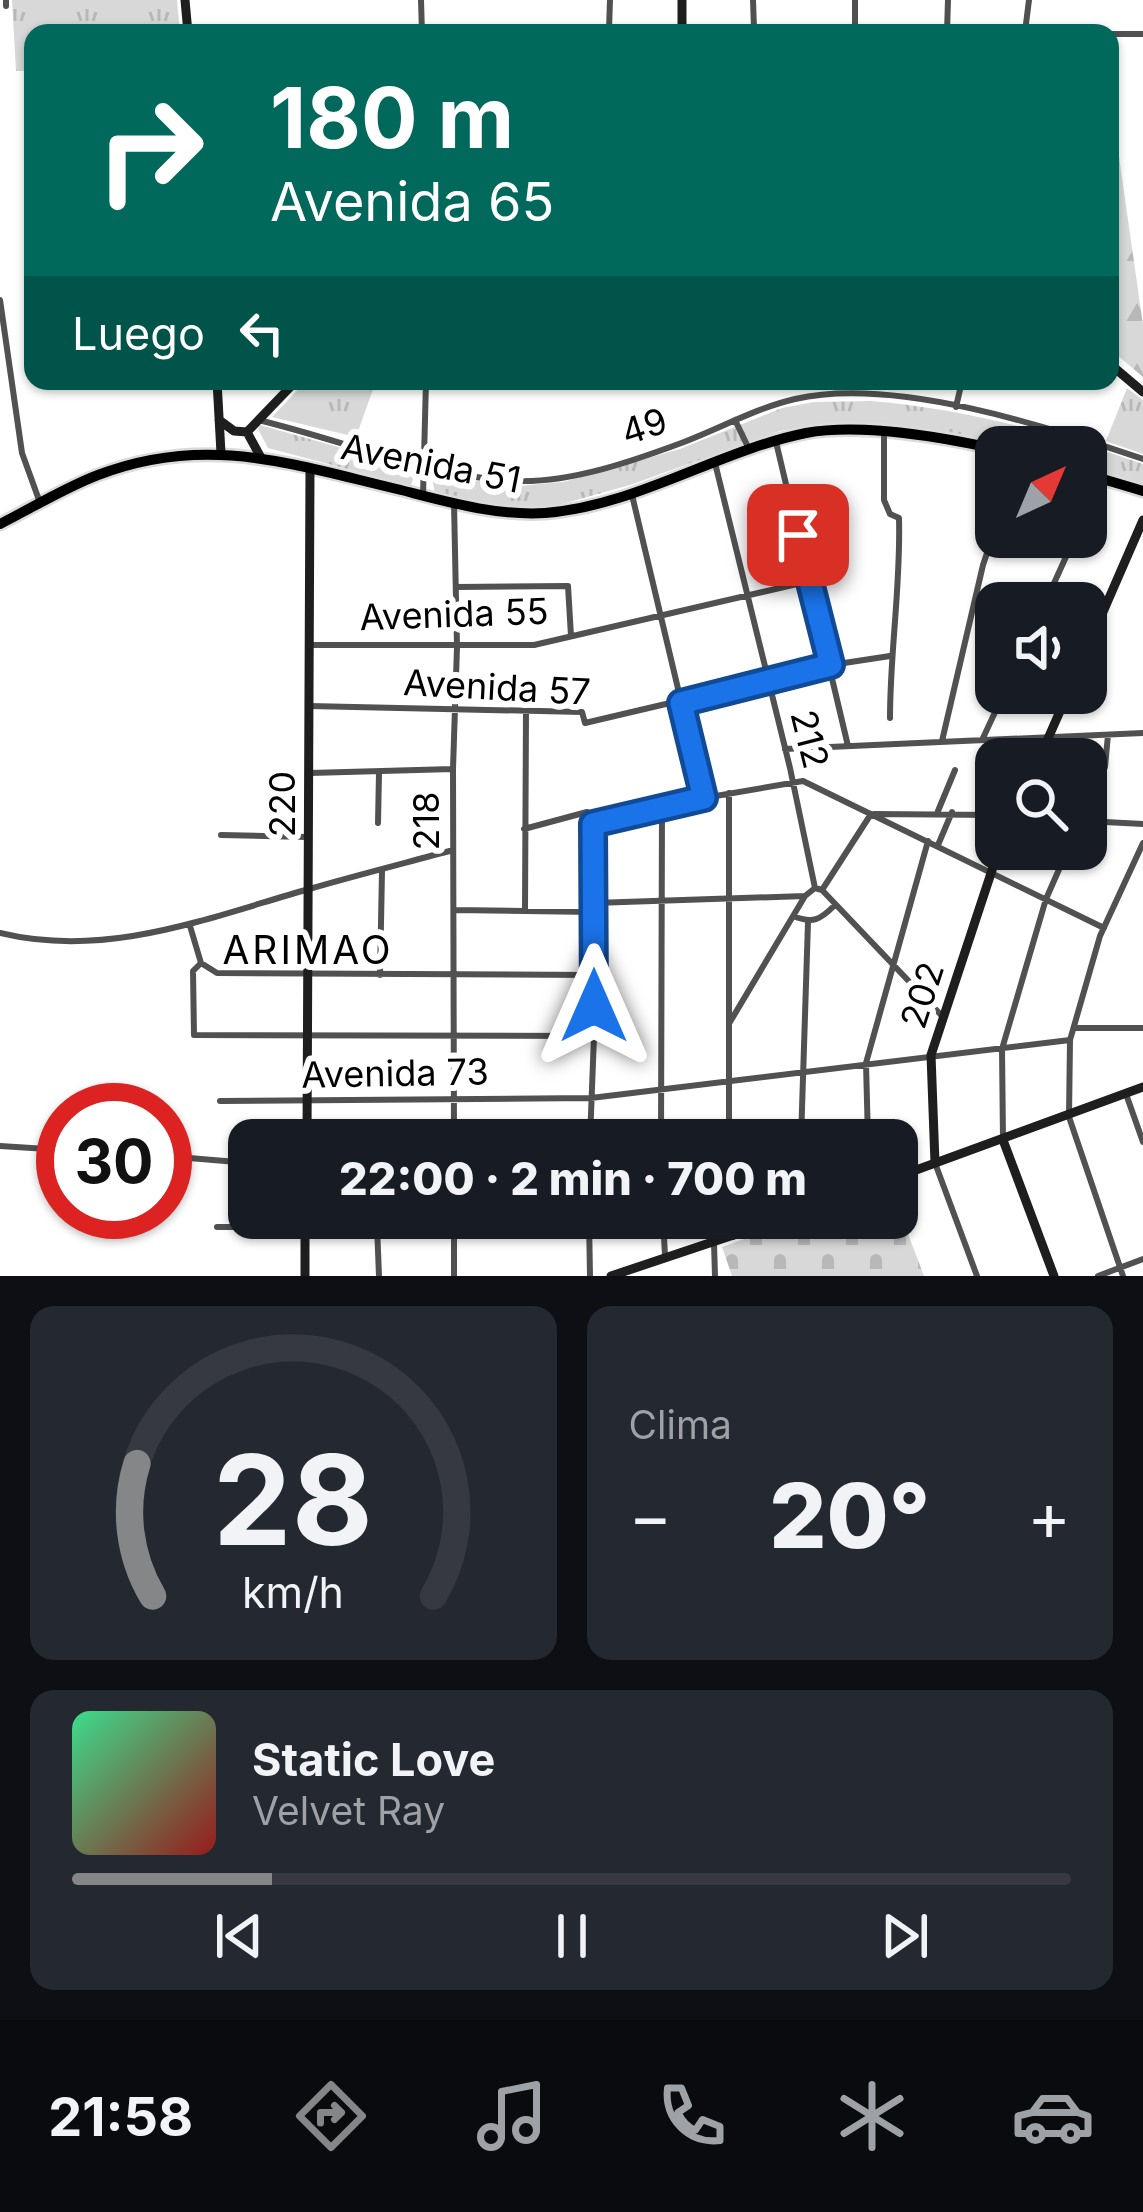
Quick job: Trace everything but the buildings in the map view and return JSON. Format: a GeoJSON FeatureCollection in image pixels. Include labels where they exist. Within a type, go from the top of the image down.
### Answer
{"type":"FeatureCollection","features":[{"type":"Feature","properties":{"kind":"main road","name":"Avenida 51"},"geometry":{"type":"LineString","coordinates":[[0,524],[94,476],[160,457],[220,448],[454,503],[540,513],[574,510],[749,449],[813,432],[884,434],[975,446]]}},
{"type":"Feature","properties":{"kind":"main road"},"geometry":{"type":"LineString","coordinates":[[1107,481],[1143,491]]}},
{"type":"Feature","properties":{"kind":"street"},"geometry":{"type":"LineString","coordinates":[[0,300],[22,452],[40,504]]}},
{"type":"Feature","properties":{"kind":"street"},"geometry":{"type":"LineString","coordinates":[[1119,372],[1143,392]]}},
{"type":"Feature","properties":{"kind":"street"},"geometry":{"type":"LineString","coordinates":[[217,390],[220,448]]}},
{"type":"Feature","properties":{"kind":"street"},"geometry":{"type":"LineString","coordinates":[[247,432],[287,390]]}},
{"type":"Feature","properties":{"kind":"street"},"geometry":{"type":"LineString","coordinates":[[423,496],[426,390]]}},
{"type":"Feature","properties":{"kind":"street"},"geometry":{"type":"LineString","coordinates":[[956,407],[960,390]]}},
{"type":"Feature","properties":{"kind":"street","name":"49"},"geometry":{"type":"LineString","coordinates":[[258,420],[436,469],[516,481],[561,478],[684,442],[795,399],[893,397],[1008,416],[1143,460]]}},
{"type":"Feature","properties":{"kind":"street"},"geometry":{"type":"LineString","coordinates":[[218,420],[234,431],[247,432]]}},
{"type":"Feature","properties":{"kind":"street"},"geometry":{"type":"LineString","coordinates":[[735,420],[749,449]]}},
{"type":"Feature","properties":{"kind":"street"},"geometry":{"type":"LineString","coordinates":[[220,448],[234,431]]}},
{"type":"Feature","properties":{"kind":"street"},"geometry":{"type":"LineString","coordinates":[[247,432],[260,456]]}},
{"type":"Feature","properties":{"kind":"street"},"geometry":{"type":"LineString","coordinates":[[884,434],[884,500],[890,514],[898,518],[900,569],[890,656],[890,718]]}},
{"type":"Feature","properties":{"kind":"street"},"geometry":{"type":"LineString","coordinates":[[776,442],[848,746]]}},
{"type":"Feature","properties":{"kind":"street","name":"212"},"geometry":{"type":"LineString","coordinates":[[715,464],[818,889]]}},
{"type":"Feature","properties":{"kind":"street","name":"220"},"geometry":{"type":"LineString","coordinates":[[306,1119],[310,469]]}},
{"type":"Feature","properties":{"kind":"street"},"geometry":{"type":"LineString","coordinates":[[632,492],[704,798]]}},
{"type":"Feature","properties":{"kind":"street","name":"218"},"geometry":{"type":"LineString","coordinates":[[454,503],[454,1119]]}},
{"type":"Feature","properties":{"kind":"street"},"geometry":{"type":"LineString","coordinates":[[1107,603],[1143,520]]}},
{"type":"Feature","properties":{"kind":"street"},"geometry":{"type":"LineString","coordinates":[[942,741],[985,558]]}},
{"type":"Feature","properties":{"kind":"street","name":"Avenida 55"},"geometry":{"type":"LineString","coordinates":[[309,645],[534,645],[810,581]]}},
{"type":"Feature","properties":{"kind":"street"},"geometry":{"type":"LineString","coordinates":[[456,587],[568,586],[571,636]]}},
{"type":"Feature","properties":{"kind":"street","name":"Avenida 57"},"geometry":{"type":"LineString","coordinates":[[309,706],[582,712],[584,723],[831,665],[890,656]]}},
{"type":"Feature","properties":{"kind":"street"},"geometry":{"type":"LineString","coordinates":[[525,911],[526,711]]}},
{"type":"Feature","properties":{"kind":"street"},"geometry":{"type":"LineString","coordinates":[[994,714],[983,738],[1143,733]]}},
{"type":"Feature","properties":{"kind":"street"},"geometry":{"type":"LineString","coordinates":[[1049,736],[1058,714]]}},
{"type":"Feature","properties":{"kind":"street"},"geometry":{"type":"LineString","coordinates":[[1107,751],[1108,735]]}},
{"type":"Feature","properties":{"kind":"street"},"geometry":{"type":"LineString","coordinates":[[785,748],[975,739]]}},
{"type":"Feature","properties":{"kind":"street"},"geometry":{"type":"LineString","coordinates":[[310,773],[453,770]]}},
{"type":"Feature","properties":{"kind":"street"},"geometry":{"type":"LineString","coordinates":[[938,812],[956,770]]}},
{"type":"Feature","properties":{"kind":"street"},"geometry":{"type":"LineString","coordinates":[[378,823],[379,771]]}},
{"type":"Feature","properties":{"kind":"street"},"geometry":{"type":"LineString","coordinates":[[590,1119],[593,824],[662,806],[803,782],[1103,928]]}},
{"type":"Feature","properties":{"kind":"street"},"geometry":{"type":"LineString","coordinates":[[728,1119],[729,793]]}},
{"type":"Feature","properties":{"kind":"street"},"geometry":{"type":"LineString","coordinates":[[660,1119],[662,806]]}},
{"type":"Feature","properties":{"kind":"street"},"geometry":{"type":"LineString","coordinates":[[524,829],[587,812]]}},
{"type":"Feature","properties":{"kind":"street"},"geometry":{"type":"LineString","coordinates":[[938,845],[952,812]]}},
{"type":"Feature","properties":{"kind":"street"},"geometry":{"type":"LineString","coordinates":[[871,814],[975,814]]}},
{"type":"Feature","properties":{"kind":"street"},"geometry":{"type":"LineString","coordinates":[[454,910],[525,911],[662,900],[805,896],[818,889],[871,814]]}},
{"type":"Feature","properties":{"kind":"street"},"geometry":{"type":"LineString","coordinates":[[1107,822],[1143,824]]}},
{"type":"Feature","properties":{"kind":"street"},"geometry":{"type":"LineString","coordinates":[[220,835],[310,837]]}},
{"type":"Feature","properties":{"kind":"street"},"geometry":{"type":"LineString","coordinates":[[867,1119],[866,1063],[928,841]]}},
{"type":"Feature","properties":{"kind":"street"},"geometry":{"type":"LineString","coordinates":[[1122,1272],[1069,1117],[1070,1040],[1103,928],[1143,843]]}},
{"type":"Feature","properties":{"kind":"street"},"geometry":{"type":"LineString","coordinates":[[0,933],[39,942],[90,943],[190,926],[453,850]]}},
{"type":"Feature","properties":{"kind":"street"},"geometry":{"type":"LineString","coordinates":[[380,975],[382,870]]}},
{"type":"Feature","properties":{"kind":"street"},"geometry":{"type":"LineString","coordinates":[[1054,1276],[1003,1140],[1002,1049],[1059,870]]}},
{"type":"Feature","properties":{"kind":"street","name":"202"},"geometry":{"type":"LineString","coordinates":[[935,1162],[931,1055],[989,871]]}},
{"type":"Feature","properties":{"kind":"street"},"geometry":{"type":"LineString","coordinates":[[818,889],[944,1017]]}},
{"type":"Feature","properties":{"kind":"street"},"geometry":{"type":"LineString","coordinates":[[729,1025],[805,896]]}},
{"type":"Feature","properties":{"kind":"street"},"geometry":{"type":"LineString","coordinates":[[793,916],[808,922],[821,919],[835,905]]}},
{"type":"Feature","properties":{"kind":"street"},"geometry":{"type":"LineString","coordinates":[[801,1119],[808,922]]}},
{"type":"Feature","properties":{"kind":"street"},"geometry":{"type":"LineString","coordinates":[[190,926],[208,970],[307,975],[593,975]]}},
{"type":"Feature","properties":{"kind":"street"},"geometry":{"type":"LineString","coordinates":[[201,962],[193,971],[194,1035],[594,1036]]}},
{"type":"Feature","properties":{"kind":"street"},"geometry":{"type":"LineString","coordinates":[[1074,1028],[1143,1028]]}},
{"type":"Feature","properties":{"kind":"street","name":"Avenida 73"},"geometry":{"type":"LineString","coordinates":[[220,1101],[591,1098],[1070,1040]]}},
{"type":"Feature","properties":{"kind":"street"},"geometry":{"type":"LineString","coordinates":[[918,1169],[1143,1088]]}},
{"type":"Feature","properties":{"kind":"street"},"geometry":{"type":"LineString","coordinates":[[1126,1094],[1143,1142]]}},
{"type":"Feature","properties":{"kind":"street"},"geometry":{"type":"LineString","coordinates":[[0,1145],[36,1148]]}},
{"type":"Feature","properties":{"kind":"street"},"geometry":{"type":"LineString","coordinates":[[192,1158],[228,1161]]}},
{"type":"Feature","properties":{"kind":"street"},"geometry":{"type":"LineString","coordinates":[[935,1162],[977,1276]]}},
{"type":"Feature","properties":{"kind":"street"},"geometry":{"type":"LineString","coordinates":[[217,1227],[228,1226]]}},
{"type":"Feature","properties":{"kind":"street"},"geometry":{"type":"LineString","coordinates":[[305,1239],[305,1276]]}},
{"type":"Feature","properties":{"kind":"street"},"geometry":{"type":"LineString","coordinates":[[378,1239],[379,1276]]}},
{"type":"Feature","properties":{"kind":"street"},"geometry":{"type":"LineString","coordinates":[[454,1239],[454,1276]]}},
{"type":"Feature","properties":{"kind":"street"},"geometry":{"type":"LineString","coordinates":[[589,1239],[590,1276]]}},
{"type":"Feature","properties":{"kind":"street"},"geometry":{"type":"LineString","coordinates":[[664,1239],[665,1259]]}},
{"type":"Feature","properties":{"kind":"street"},"geometry":{"type":"LineString","coordinates":[[611,1276],[727,1239]]}},
{"type":"Feature","properties":{"kind":"street"},"geometry":{"type":"LineString","coordinates":[[714,1243],[715,1276]]}},
{"type":"Feature","properties":{"kind":"street"},"geometry":{"type":"LineString","coordinates":[[1098,1276],[1122,1272],[1143,1259]]}},
{"type":"Feature","properties":{"kind":"green space"},"geometry":{"type":"Polygon","coordinates":[[[12,0],[177,0],[179,24],[24,24],[24,71],[16,71],[12,0]]]}},
{"type":"Feature","properties":{"kind":"green space"},"geometry":{"type":"Polygon","coordinates":[[[1119,156],[1143,325],[1143,377],[1119,357],[1119,156]]]}},
{"type":"Feature","properties":{"kind":"green space"},"geometry":{"type":"Polygon","coordinates":[[[1127,388],[1143,400],[1143,454],[1107,438],[1127,388]]]}},
{"type":"Feature","properties":{"kind":"green space"},"geometry":{"type":"Polygon","coordinates":[[[298,390],[373,390],[356,437],[272,417],[298,390]]]}},
{"type":"Feature","properties":{"kind":"green space"},"geometry":{"type":"Polygon","coordinates":[[[814,402],[906,405],[1015,426],[975,426],[975,441],[851,425],[808,426],[780,431],[630,485],[555,506],[512,508],[435,493],[432,478],[441,473],[518,486],[563,482],[680,449],[782,408],[814,402]]]}},
{"type":"Feature","properties":{"kind":"green space"},"geometry":{"type":"Polygon","coordinates":[[[260,425],[416,469],[411,486],[268,448],[260,425]]]}},
{"type":"Feature","properties":{"kind":"green space"},"geometry":{"type":"Polygon","coordinates":[[[1107,452],[1143,464],[1143,487],[1107,476],[1107,452]]]}},
{"type":"Feature","properties":{"kind":"green space"},"geometry":{"type":"Polygon","coordinates":[[[744,1239],[910,1239],[924,1276],[732,1276],[722,1247],[744,1239]]]}},
{"type":"Feature","properties":{"kind":"district","name":"ARIMAO"},"geometry":{"type":"Point","coordinates":[308,950]}},
{"type":"Feature","properties":{"kind":"route"},"geometry":{"type":"LineString","coordinates":[[594,1006],[593,824],[704,798],[681,703],[831,665],[798,535]]}}]}
